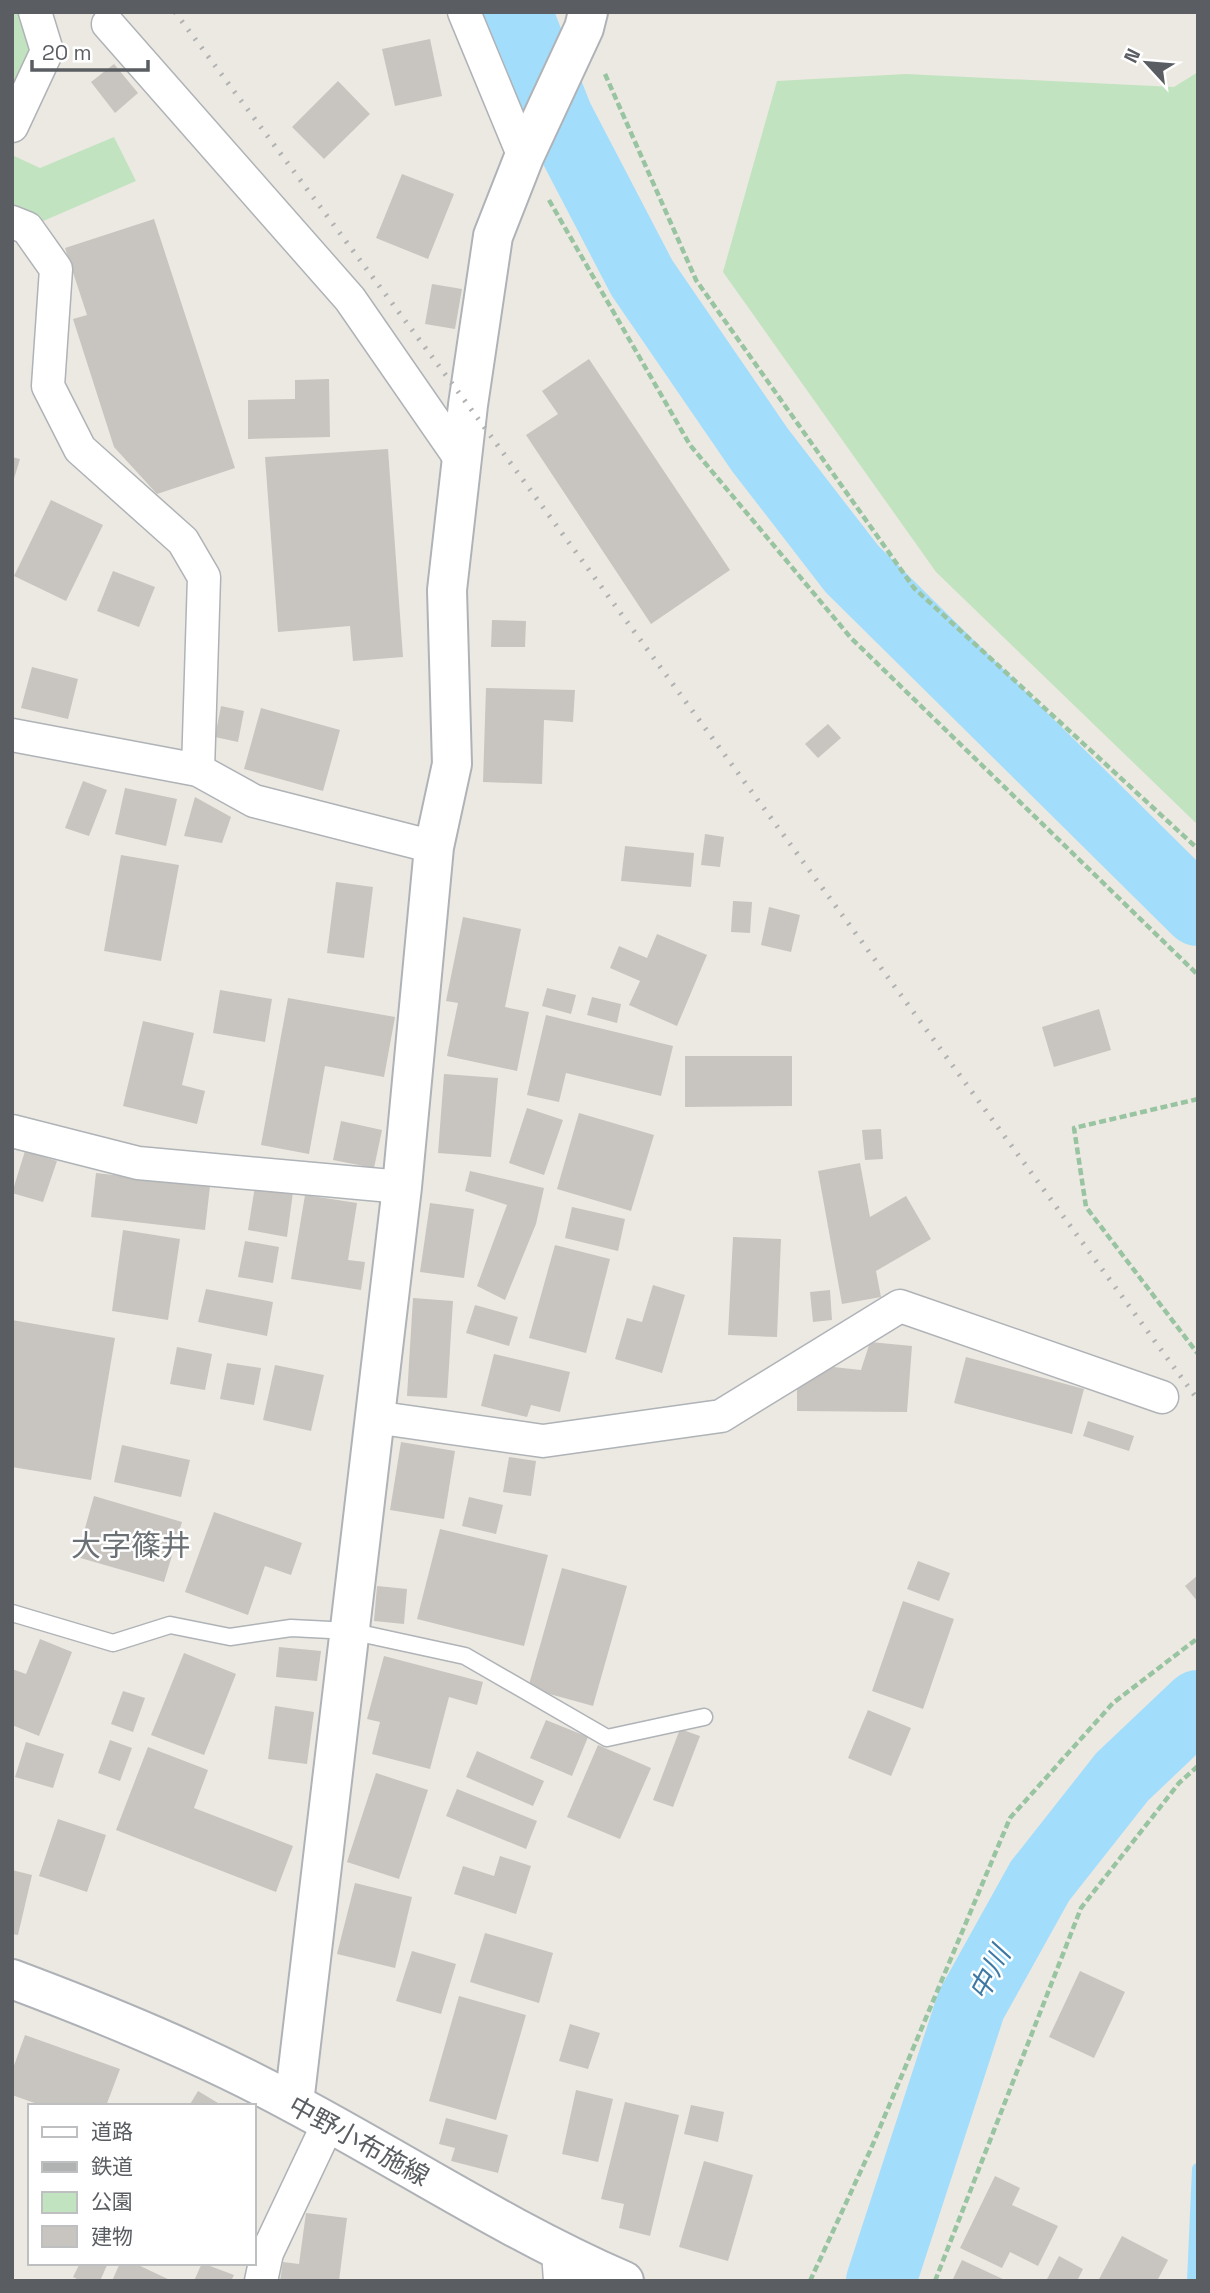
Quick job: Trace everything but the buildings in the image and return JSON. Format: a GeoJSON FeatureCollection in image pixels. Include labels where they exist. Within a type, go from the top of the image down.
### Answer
{"type":"FeatureCollection","features":[{"type":"Feature","properties":{"kind":"street"},"geometry":{"type":"LineString","coordinates":[[12,126],[47,51],[35,12]]}},
{"type":"Feature","properties":{"kind":"street"},"geometry":{"type":"LineString","coordinates":[[464,12],[524,157]]}},
{"type":"Feature","properties":{"kind":"street"},"geometry":{"type":"LineString","coordinates":[[294,2103],[402,1187],[434,847],[452,764],[447,590],[493,236],[584,18]]}},
{"type":"Feature","properties":{"kind":"street"},"geometry":{"type":"LineString","coordinates":[[108,23],[350,299],[462,461]]}},
{"type":"Feature","properties":{"kind":"street"},"geometry":{"type":"LineString","coordinates":[[12,222],[27,228],[56,269],[48,386],[79,449],[183,541],[204,577],[198,770]]}},
{"type":"Feature","properties":{"kind":"street"},"geometry":{"type":"LineString","coordinates":[[12,735],[198,770],[254,801],[434,847]]}},
{"type":"Feature","properties":{"kind":"street"},"geometry":{"type":"LineString","coordinates":[[12,1131],[138,1163],[402,1187]]}},
{"type":"Feature","properties":{"kind":"street"},"geometry":{"type":"LineString","coordinates":[[374,1417],[543,1441],[721,1416],[900,1306],[1162,1397]]}},
{"type":"Feature","properties":{"kind":"street","name":"中野小布施線"},"geometry":{"type":"LineString","coordinates":[[12,1979],[114,2017],[294,2103],[559,2266],[624,2281]]}},
{"type":"Feature","properties":{"kind":"street"},"geometry":{"type":"LineString","coordinates":[[261,2281],[267,2253],[328,2124]]}},
{"type":"Feature","properties":{"kind":"lane"},"geometry":{"type":"LineString","coordinates":[[12,1613],[113,1643],[170,1625],[230,1637],[291,1628],[350,1631],[465,1656],[607,1738],[704,1717]]}},
{"type":"Feature","properties":{"kind":"path"},"geometry":{"type":"LineString","coordinates":[[584,18],[696,280],[915,588],[1198,849]]}},
{"type":"Feature","properties":{"kind":"path"},"geometry":{"type":"LineString","coordinates":[[524,157],[690,445],[851,638],[1198,975]]}},
{"type":"Feature","properties":{"kind":"path"},"geometry":{"type":"LineString","coordinates":[[1198,1099],[1074,1128],[1086,1207],[1198,1354]]}},
{"type":"Feature","properties":{"kind":"path"},"geometry":{"type":"LineString","coordinates":[[810,2281],[870,2151],[1010,1818],[1113,1703],[1198,1638]]}},
{"type":"Feature","properties":{"kind":"path"},"geometry":{"type":"LineString","coordinates":[[934,2281],[1081,1908],[1179,1783],[1198,1766]]}},
{"type":"Feature","properties":{"kind":"green space"},"geometry":{"type":"Polygon","coordinates":[[[12,12],[35,12],[47,51],[12,126],[12,12]]]}},
{"type":"Feature","properties":{"kind":"green space"},"geometry":{"type":"Polygon","coordinates":[[[1198,72],[1198,825],[936,572],[723,272],[777,81],[906,74],[1174,87],[1198,72]]]}},
{"type":"Feature","properties":{"kind":"green space"},"geometry":{"type":"Polygon","coordinates":[[[114,137],[136,181],[27,228],[12,222],[12,155],[40,168],[114,137]]]}},
{"type":"Feature","properties":{"kind":"waterway"},"geometry":{"type":"LineString","coordinates":[[517,12],[558,117],[642,278],[760,450],[852,569],[1198,911]]}},
{"type":"Feature","properties":{"kind":"waterway","name":"中川"},"geometry":{"type":"LineString","coordinates":[[881,2281],[971,2005],[1040,1881],[1122,1777],[1198,1705]]}},
{"type":"Feature","properties":{"kind":"waterway"},"geometry":{"type":"LineString","coordinates":[[1187,1717],[1198,1730]]}},
{"type":"Feature","properties":{"kind":"waterway"},"geometry":{"type":"LineString","coordinates":[[1193,2281],[1198,2169]]}},
{"type":"Feature","properties":{"kind":"railway"},"geometry":{"type":"LineString","coordinates":[[175,12],[468,405],[1198,1400]]}},
{"type":"Feature","properties":{"kind":"district","name":"大字篠井"},"geometry":{"type":"Point","coordinates":[131,1546]}}]}
